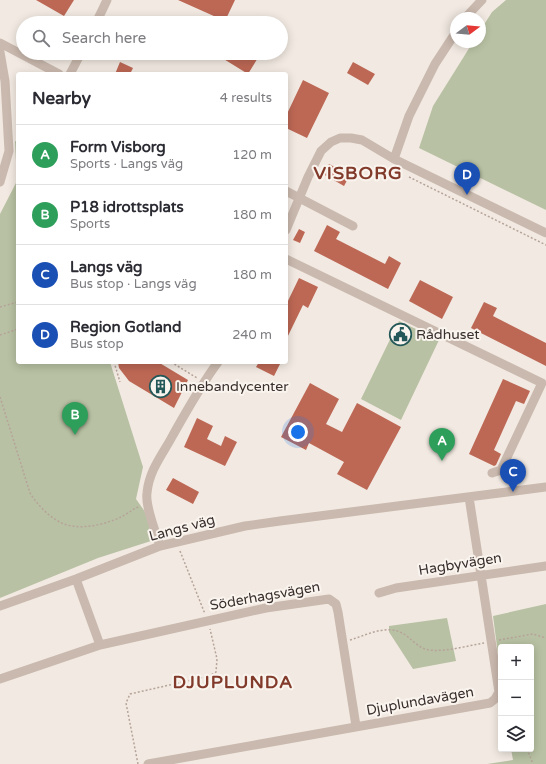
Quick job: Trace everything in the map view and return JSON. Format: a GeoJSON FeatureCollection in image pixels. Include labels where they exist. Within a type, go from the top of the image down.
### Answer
{"type":"FeatureCollection","features":[{"type":"Feature","properties":{"kind":"street"},"geometry":{"type":"LineString","coordinates":[[99,16],[107,0]]}},
{"type":"Feature","properties":{"kind":"street"},"geometry":{"type":"LineString","coordinates":[[470,12],[478,1]]}},
{"type":"Feature","properties":{"kind":"street"},"geometry":{"type":"LineString","coordinates":[[394,159],[410,116],[435,64],[450,41]]}},
{"type":"Feature","properties":{"kind":"street"},"geometry":{"type":"LineString","coordinates":[[0,43],[16,51]]}},
{"type":"Feature","properties":{"kind":"street"},"geometry":{"type":"LineString","coordinates":[[0,52],[5,81],[9,151],[0,182]]}},
{"type":"Feature","properties":{"kind":"street"},"geometry":{"type":"LineString","coordinates":[[32,60],[55,72]]}},
{"type":"Feature","properties":{"kind":"street"},"geometry":{"type":"LineString","coordinates":[[71,72],[77,60]]}},
{"type":"Feature","properties":{"kind":"street"},"geometry":{"type":"LineString","coordinates":[[288,225],[308,177],[321,151],[331,142],[340,138],[351,138],[362,140],[394,159],[546,234]]}},
{"type":"Feature","properties":{"kind":"street"},"geometry":{"type":"LineString","coordinates":[[288,192],[353,226]]}},
{"type":"Feature","properties":{"kind":"street"},"geometry":{"type":"LineString","coordinates":[[288,260],[542,383],[501,470],[492,473]]}},
{"type":"Feature","properties":{"kind":"street"},"geometry":{"type":"LineString","coordinates":[[160,546],[147,502],[146,494],[149,480],[155,464],[195,399],[203,382],[216,364]]}},
{"type":"Feature","properties":{"kind":"street","name":"Langs väg"},"geometry":{"type":"LineString","coordinates":[[0,606],[76,579],[160,546],[245,526],[546,488]]}},
{"type":"Feature","properties":{"kind":"street","name":"Djuplundavägen"},"geometry":{"type":"LineString","coordinates":[[148,764],[490,703],[495,699],[499,692],[469,497]]}},
{"type":"Feature","properties":{"kind":"street","name":"Hagbyvägen"},"geometry":{"type":"LineString","coordinates":[[379,593],[396,588],[546,566]]}},
{"type":"Feature","properties":{"kind":"street"},"geometry":{"type":"LineString","coordinates":[[76,579],[100,645]]}},
{"type":"Feature","properties":{"kind":"street","name":"Söderhagsvägen"},"geometry":{"type":"LineString","coordinates":[[0,679],[100,645],[266,608],[329,599],[336,604],[344,642],[356,726]]}},
{"type":"Feature","properties":{"kind":"path"},"geometry":{"type":"LineString","coordinates":[[0,307],[16,303]]}},
{"type":"Feature","properties":{"kind":"path"},"geometry":{"type":"LineString","coordinates":[[0,335],[16,330]]}},
{"type":"Feature","properties":{"kind":"path"},"geometry":{"type":"LineString","coordinates":[[115,364],[120,382]]}},
{"type":"Feature","properties":{"kind":"path"},"geometry":{"type":"LineString","coordinates":[[174,364],[203,382]]}},
{"type":"Feature","properties":{"kind":"path"},"geometry":{"type":"LineString","coordinates":[[0,397],[30,493],[37,504],[58,522],[78,527],[99,525],[120,517],[147,502]]}},
{"type":"Feature","properties":{"kind":"path"},"geometry":{"type":"LineString","coordinates":[[501,470],[513,492]]}},
{"type":"Feature","properties":{"kind":"path"},"geometry":{"type":"LineString","coordinates":[[138,764],[126,702],[130,694],[209,676],[216,672],[217,659],[208,620],[176,542]]}},
{"type":"Feature","properties":{"kind":"path"},"geometry":{"type":"LineString","coordinates":[[344,642],[385,629],[396,629],[404,633],[420,647],[427,650],[439,650],[492,642],[533,634],[546,638]]}},
{"type":"Feature","properties":{"kind":"path"},"geometry":{"type":"LineString","coordinates":[[528,752],[533,764]]}},
{"type":"Feature","properties":{"kind":"green space"},"geometry":{"type":"Polygon","coordinates":[[[506,0],[546,0],[546,210],[419,148],[433,106],[469,48],[486,48],[486,22],[492,12],[506,0]]]}},
{"type":"Feature","properties":{"kind":"green space"},"geometry":{"type":"Polygon","coordinates":[[[16,183],[16,364],[111,364],[143,467],[136,499],[148,516],[151,541],[98,558],[0,598],[0,214],[16,183]]]}},
{"type":"Feature","properties":{"kind":"green space"},"geometry":{"type":"Polygon","coordinates":[[[399,321],[439,340],[401,420],[361,399],[399,321]]]}},
{"type":"Feature","properties":{"kind":"green space"},"geometry":{"type":"Polygon","coordinates":[[[546,604],[546,764],[487,764],[513,760],[512,752],[534,752],[534,644],[498,644],[498,654],[493,616],[546,604]]]}},
{"type":"Feature","properties":{"kind":"green space"},"geometry":{"type":"Polygon","coordinates":[[[447,618],[456,661],[413,669],[389,632],[389,626],[447,618]]]}},
{"type":"Feature","properties":{"kind":"building"},"geometry":{"type":"Polygon","coordinates":[[[36,0],[74,0],[64,16],[36,0]]]}},
{"type":"Feature","properties":{"kind":"building"},"geometry":{"type":"Polygon","coordinates":[[[178,0],[235,0],[227,16],[214,16],[178,0]]]}},
{"type":"Feature","properties":{"kind":"building"},"geometry":{"type":"Polygon","coordinates":[[[225,60],[257,60],[249,72],[245,72],[225,60]]]}},
{"type":"Feature","properties":{"kind":"building"},"geometry":{"type":"Polygon","coordinates":[[[120,62],[133,68],[131,72],[116,72],[120,62]]]}},
{"type":"Feature","properties":{"kind":"building"},"geometry":{"type":"Polygon","coordinates":[[[353,62],[375,74],[368,85],[347,73],[353,62]]]}},
{"type":"Feature","properties":{"kind":"building"},"geometry":{"type":"Polygon","coordinates":[[[303,80],[329,93],[307,138],[288,129],[288,112],[303,80]]]}},
{"type":"Feature","properties":{"kind":"building"},"geometry":{"type":"Polygon","coordinates":[[[329,164],[350,175],[344,186],[323,174],[329,164]]]}},
{"type":"Feature","properties":{"kind":"building"},"geometry":{"type":"Polygon","coordinates":[[[327,225],[340,232],[336,239],[385,264],[389,256],[401,263],[388,289],[314,251],[327,225]]]}},
{"type":"Feature","properties":{"kind":"building"},"geometry":{"type":"Polygon","coordinates":[[[299,229],[305,232],[300,243],[293,240],[299,229]]]}},
{"type":"Feature","properties":{"kind":"building"},"geometry":{"type":"Polygon","coordinates":[[[299,278],[318,287],[308,308],[303,305],[288,336],[288,301],[299,278]]]}},
{"type":"Feature","properties":{"kind":"building"},"geometry":{"type":"Polygon","coordinates":[[[420,280],[453,297],[442,319],[409,301],[420,280]]]}},
{"type":"Feature","properties":{"kind":"building"},"geometry":{"type":"Polygon","coordinates":[[[484,302],[497,308],[493,316],[546,343],[546,366],[471,328],[484,302]]]}},
{"type":"Feature","properties":{"kind":"building","name":"Innebandycenter"},"geometry":{"type":"Polygon","coordinates":[[[118,364],[161,364],[188,380],[174,408],[129,381],[119,368],[118,364]]]}},
{"type":"Feature","properties":{"kind":"building"},"geometry":{"type":"Polygon","coordinates":[[[258,364],[280,364],[274,376],[256,367],[258,364]]]}},
{"type":"Feature","properties":{"kind":"building"},"geometry":{"type":"Polygon","coordinates":[[[503,379],[530,391],[524,404],[516,401],[494,450],[501,454],[496,465],[494,466],[469,454],[503,379]]]}},
{"type":"Feature","properties":{"kind":"building"},"geometry":{"type":"Polygon","coordinates":[[[310,383],[339,399],[326,424],[342,432],[357,403],[401,427],[367,490],[337,474],[344,462],[309,443],[306,450],[281,437],[310,383]]]}},
{"type":"Feature","properties":{"kind":"building"},"geometry":{"type":"Polygon","coordinates":[[[197,418],[213,426],[207,439],[221,446],[225,436],[237,442],[225,466],[184,447],[197,418]]]}},
{"type":"Feature","properties":{"kind":"building"},"geometry":{"type":"Polygon","coordinates":[[[173,478],[199,492],[193,504],[166,490],[173,478]]]}},
{"type":"Feature","properties":{"kind":"place","name":"Region Gotland"},"geometry":{"type":"Point","coordinates":[467,195]}},
{"type":"Feature","properties":{"kind":"place","name":"Rådhuset"},"geometry":{"type":"Point","coordinates":[401,334]}},
{"type":"Feature","properties":{"kind":"place","name":"Innebandycenter"},"geometry":{"type":"Point","coordinates":[161,386]}},
{"type":"Feature","properties":{"kind":"place","name":"P18 idrottsplats"},"geometry":{"type":"Point","coordinates":[75,435]}},
{"type":"Feature","properties":{"kind":"place","name":"Form Visborg"},"geometry":{"type":"Point","coordinates":[442,461]}},
{"type":"Feature","properties":{"kind":"place","name":"Langs väg"},"geometry":{"type":"Point","coordinates":[513,492]}},
{"type":"Feature","properties":{"kind":"district","name":"VISBORG"},"geometry":{"type":"Point","coordinates":[358,173]}},
{"type":"Feature","properties":{"kind":"district","name":"DJUPLUNDA"},"geometry":{"type":"Point","coordinates":[233,682]}}]}
